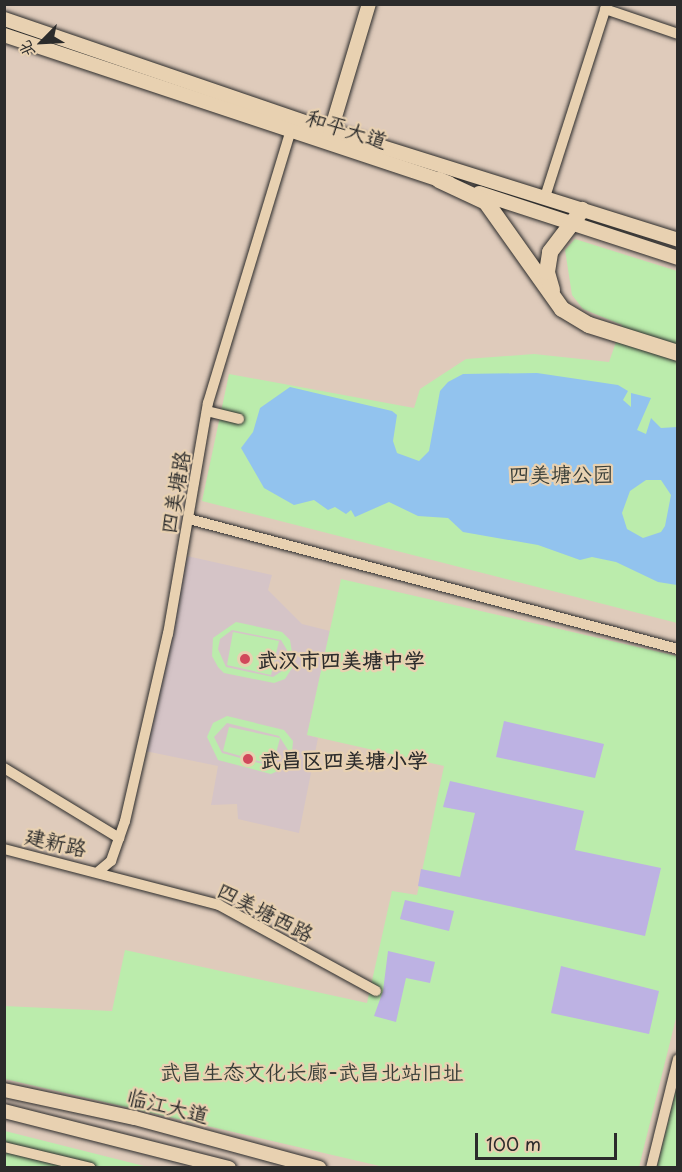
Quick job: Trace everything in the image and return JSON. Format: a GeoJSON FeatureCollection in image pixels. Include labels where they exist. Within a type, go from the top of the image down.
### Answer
{"type":"FeatureCollection","features":[{"type":"Feature","properties":{"kind":"highway"},"geometry":{"type":"LineString","coordinates":[[439,180],[486,202],[562,309],[619,336],[678,354]]}},
{"type":"Feature","properties":{"kind":"highway"},"geometry":{"type":"LineString","coordinates":[[562,309],[548,272],[550,252],[582,210]]}},
{"type":"Feature","properties":{"kind":"main road"},"geometry":{"type":"LineString","coordinates":[[327,145],[369,4]]}},
{"type":"Feature","properties":{"kind":"main road","name":"和平大道"},"geometry":{"type":"LineString","coordinates":[[4,20],[331,131],[678,240]]}},
{"type":"Feature","properties":{"kind":"main road","name":"和平大道"},"geometry":{"type":"LineString","coordinates":[[4,35],[327,145],[439,180],[569,225],[678,258]]}},
{"type":"Feature","properties":{"kind":"main road","name":"临江大道"},"geometry":{"type":"LineString","coordinates":[[4,1090],[226,1142],[320,1167]]}},
{"type":"Feature","properties":{"kind":"main road"},"geometry":{"type":"LineString","coordinates":[[22,1115],[32,1110],[75,1118],[69,1104]]}},
{"type":"Feature","properties":{"kind":"main road"},"geometry":{"type":"LineString","coordinates":[[4,1112],[229,1167]]}},
{"type":"Feature","properties":{"kind":"main road"},"geometry":{"type":"LineString","coordinates":[[165,1151],[150,1137],[150,1131],[219,1146],[226,1142]]}},
{"type":"Feature","properties":{"kind":"street"},"geometry":{"type":"LineString","coordinates":[[545,197],[606,7],[678,34]]}},
{"type":"Feature","properties":{"kind":"street","name":"四美塘路"},"geometry":{"type":"LineString","coordinates":[[99,871],[111,861],[119,838],[168,634],[207,411],[295,118]]}},
{"type":"Feature","properties":{"kind":"street"},"geometry":{"type":"LineString","coordinates":[[207,411],[239,419]]}},
{"type":"Feature","properties":{"kind":"street"},"geometry":{"type":"LineString","coordinates":[[189,519],[678,649]]}},
{"type":"Feature","properties":{"kind":"street"},"geometry":{"type":"LineString","coordinates":[[4,768],[119,838]]}},
{"type":"Feature","properties":{"kind":"street","name":"建新路"},"geometry":{"type":"LineString","coordinates":[[4,849],[99,871]]}},
{"type":"Feature","properties":{"kind":"street","name":"四美塘西路"},"geometry":{"type":"LineString","coordinates":[[99,871],[219,905],[375,991]]}},
{"type":"Feature","properties":{"kind":"street"},"geometry":{"type":"LineString","coordinates":[[651,1167],[678,1059]]}},
{"type":"Feature","properties":{"kind":"street"},"geometry":{"type":"LineString","coordinates":[[4,1147],[91,1167]]}},
{"type":"Feature","properties":{"kind":"shaded area"},"geometry":{"type":"Polygon","coordinates":[[[187,556],[272,575],[268,590],[302,624],[330,631],[307,735],[318,738],[299,833],[238,819],[237,804],[211,805],[218,766],[145,751],[187,556]]]}},
{"type":"Feature","properties":{"kind":"green space","name":"四美塘公园"},"geometry":{"type":"Polygon","coordinates":[[[575,239],[677,271],[677,623],[202,501],[229,374],[414,408],[420,389],[466,359],[534,354],[609,362],[622,325],[583,309],[572,295],[565,250],[575,239]]]}},
{"type":"Feature","properties":{"kind":"green space","name":"武昌生态文化长廊-武昌北站旧址"},"geometry":{"type":"Polygon","coordinates":[[[341,579],[677,656],[677,1014],[639,1167],[384,1167],[5,1079],[4,1006],[112,1011],[125,950],[367,1003],[392,891],[417,895],[444,766],[307,735],[341,579]]]}},
{"type":"Feature","properties":{"kind":"green space"},"geometry":{"type":"Polygon","coordinates":[[[236,622],[282,632],[290,640],[294,665],[285,679],[274,683],[224,673],[212,656],[213,638],[236,622]],[[232,630],[220,639],[218,649],[226,667],[273,677],[285,669],[287,650],[281,640],[232,630]]]}},
{"type":"Feature","properties":{"kind":"green space"},"geometry":{"type":"Polygon","coordinates":[[[233,632],[279,641],[271,675],[227,665],[233,632]]]}},
{"type":"Feature","properties":{"kind":"green space"},"geometry":{"type":"Polygon","coordinates":[[[227,716],[284,730],[293,741],[291,765],[271,774],[218,760],[207,737],[213,723],[227,716]],[[227,723],[214,737],[222,753],[270,766],[284,762],[288,750],[279,736],[227,723]]]}},
{"type":"Feature","properties":{"kind":"green space"},"geometry":{"type":"Polygon","coordinates":[[[229,727],[280,738],[273,765],[223,751],[229,727]]]}},
{"type":"Feature","properties":{"kind":"green space"},"geometry":{"type":"Polygon","coordinates":[[[677,1086],[677,1167],[657,1167],[677,1086]]]}},
{"type":"Feature","properties":{"kind":"green space"},"geometry":{"type":"Polygon","coordinates":[[[5,1131],[148,1167],[5,1167],[5,1131]]]}},
{"type":"Feature","properties":{"kind":"water"},"geometry":{"type":"Polygon","coordinates":[[[537,373],[618,385],[628,391],[623,400],[631,407],[631,393],[651,398],[637,430],[646,434],[651,418],[661,428],[677,427],[677,585],[658,582],[616,562],[592,557],[580,560],[538,545],[463,532],[448,518],[418,516],[389,502],[355,517],[351,510],[346,514],[335,507],[328,510],[314,500],[294,505],[264,488],[241,448],[253,432],[260,408],[290,387],[392,411],[397,415],[393,441],[397,453],[419,461],[429,451],[440,391],[448,382],[463,374],[537,373]],[[646,480],[630,491],[622,513],[627,529],[643,538],[661,532],[665,526],[671,495],[661,480],[646,480]]]}},
{"type":"Feature","properties":{"kind":"building"},"geometry":{"type":"Polygon","coordinates":[[[504,721],[604,744],[595,778],[496,757],[504,721]]]}},
{"type":"Feature","properties":{"kind":"building"},"geometry":{"type":"Polygon","coordinates":[[[450,781],[584,811],[575,850],[661,868],[645,936],[418,886],[421,869],[460,877],[475,813],[443,807],[450,781]]]}},
{"type":"Feature","properties":{"kind":"building"},"geometry":{"type":"Polygon","coordinates":[[[405,900],[454,911],[449,931],[400,919],[405,900]]]}},
{"type":"Feature","properties":{"kind":"building"},"geometry":{"type":"Polygon","coordinates":[[[388,951],[435,962],[430,983],[406,978],[396,1022],[374,1016],[383,991],[388,951]]]}},
{"type":"Feature","properties":{"kind":"building"},"geometry":{"type":"Polygon","coordinates":[[[561,966],[659,991],[649,1034],[551,1013],[561,966]]]}},
{"type":"Feature","properties":{"kind":"place","name":"武汉市四美塘中学"},"geometry":{"type":"Point","coordinates":[245,659]}},
{"type":"Feature","properties":{"kind":"place","name":"武昌区四美塘小学"},"geometry":{"type":"Point","coordinates":[248,759]}}]}
